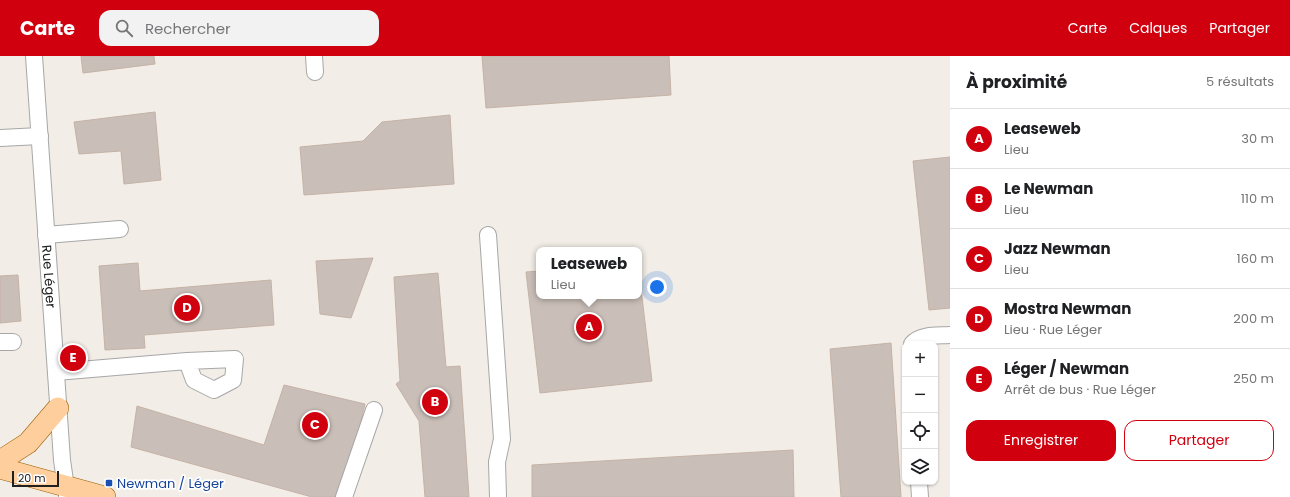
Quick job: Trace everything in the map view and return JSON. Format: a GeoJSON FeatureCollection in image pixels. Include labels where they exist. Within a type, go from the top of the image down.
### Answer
{"type":"FeatureCollection","features":[{"type":"Feature","properties":{"kind":"main road"},"geometry":{"type":"LineString","coordinates":[[0,461],[28,443],[58,408]]}},
{"type":"Feature","properties":{"kind":"main road"},"geometry":{"type":"LineString","coordinates":[[0,468],[66,491],[104,497]]}},
{"type":"Feature","properties":{"kind":"street","name":"Rue Léger"},"geometry":{"type":"LineString","coordinates":[[34,56],[58,408],[66,491]]}},
{"type":"Feature","properties":{"kind":"street"},"geometry":{"type":"LineString","coordinates":[[314,56],[315,72]]}},
{"type":"Feature","properties":{"kind":"street"},"geometry":{"type":"LineString","coordinates":[[0,138],[40,136]]}},
{"type":"Feature","properties":{"kind":"street"},"geometry":{"type":"LineString","coordinates":[[46,235],[120,229]]}},
{"type":"Feature","properties":{"kind":"street"},"geometry":{"type":"LineString","coordinates":[[488,235],[502,439],[497,462],[498,497]]}},
{"type":"Feature","properties":{"kind":"street"},"geometry":{"type":"LineString","coordinates":[[915,341],[922,337],[950,335]]}},
{"type":"Feature","properties":{"kind":"street"},"geometry":{"type":"LineString","coordinates":[[56,372],[187,361]]}},
{"type":"Feature","properties":{"kind":"street"},"geometry":{"type":"LineString","coordinates":[[344,497],[374,410]]}},
{"type":"Feature","properties":{"kind":"street"},"geometry":{"type":"LineString","coordinates":[[919,485],[920,497]]}},
{"type":"Feature","properties":{"kind":"building"},"geometry":{"type":"Polygon","coordinates":[[[81,56],[154,56],[155,64],[83,73],[81,56]]]}},
{"type":"Feature","properties":{"kind":"building"},"geometry":{"type":"Polygon","coordinates":[[[482,56],[669,56],[671,95],[486,108],[482,56]]]}},
{"type":"Feature","properties":{"kind":"building"},"geometry":{"type":"Polygon","coordinates":[[[155,112],[161,180],[124,184],[121,151],[79,154],[74,122],[155,112]]]}},
{"type":"Feature","properties":{"kind":"building"},"geometry":{"type":"Polygon","coordinates":[[[450,115],[454,184],[304,195],[300,147],[363,141],[382,122],[450,115]]]}},
{"type":"Feature","properties":{"kind":"building"},"geometry":{"type":"Polygon","coordinates":[[[950,157],[950,308],[929,310],[913,161],[950,157]]]}},
{"type":"Feature","properties":{"kind":"building"},"geometry":{"type":"Polygon","coordinates":[[[373,258],[351,318],[320,314],[316,261],[373,258]]]}},
{"type":"Feature","properties":{"kind":"building"},"geometry":{"type":"Polygon","coordinates":[[[138,263],[140,291],[271,280],[274,325],[144,335],[145,348],[105,350],[99,266],[138,263]]]}},
{"type":"Feature","properties":{"kind":"building"},"geometry":{"type":"Polygon","coordinates":[[[536,271],[536,299],[642,299],[642,297],[652,381],[540,393],[526,272],[536,271]]]}},
{"type":"Feature","properties":{"kind":"building"},"geometry":{"type":"Polygon","coordinates":[[[438,273],[446,367],[460,366],[469,497],[425,497],[419,421],[396,384],[400,381],[394,277],[438,273]]]}},
{"type":"Feature","properties":{"kind":"building"},"geometry":{"type":"Polygon","coordinates":[[[18,275],[21,321],[0,323],[0,276],[18,275]]]}},
{"type":"Feature","properties":{"kind":"building"},"geometry":{"type":"Polygon","coordinates":[[[891,343],[901,497],[841,497],[830,349],[891,343]]]}},
{"type":"Feature","properties":{"kind":"building"},"geometry":{"type":"Polygon","coordinates":[[[284,385],[365,404],[342,497],[312,497],[131,447],[137,406],[264,445],[284,385]]]}},
{"type":"Feature","properties":{"kind":"building"},"geometry":{"type":"Polygon","coordinates":[[[793,450],[794,497],[532,497],[532,465],[793,450]]]}},
{"type":"Feature","properties":{"kind":"place","name":"Mostra Newman"},"geometry":{"type":"Point","coordinates":[187,308]}},
{"type":"Feature","properties":{"kind":"place","name":"Leaseweb"},"geometry":{"type":"Point","coordinates":[589,327]}},
{"type":"Feature","properties":{"kind":"place","name":"Léger / Newman"},"geometry":{"type":"Point","coordinates":[73,358]}},
{"type":"Feature","properties":{"kind":"place","name":"Le Newman"},"geometry":{"type":"Point","coordinates":[435,402]}},
{"type":"Feature","properties":{"kind":"place","name":"Jazz Newman"},"geometry":{"type":"Point","coordinates":[315,425]}},
{"type":"Feature","properties":{"kind":"place","name":"Newman / Léger"},"geometry":{"type":"Point","coordinates":[109,483]}}]}
